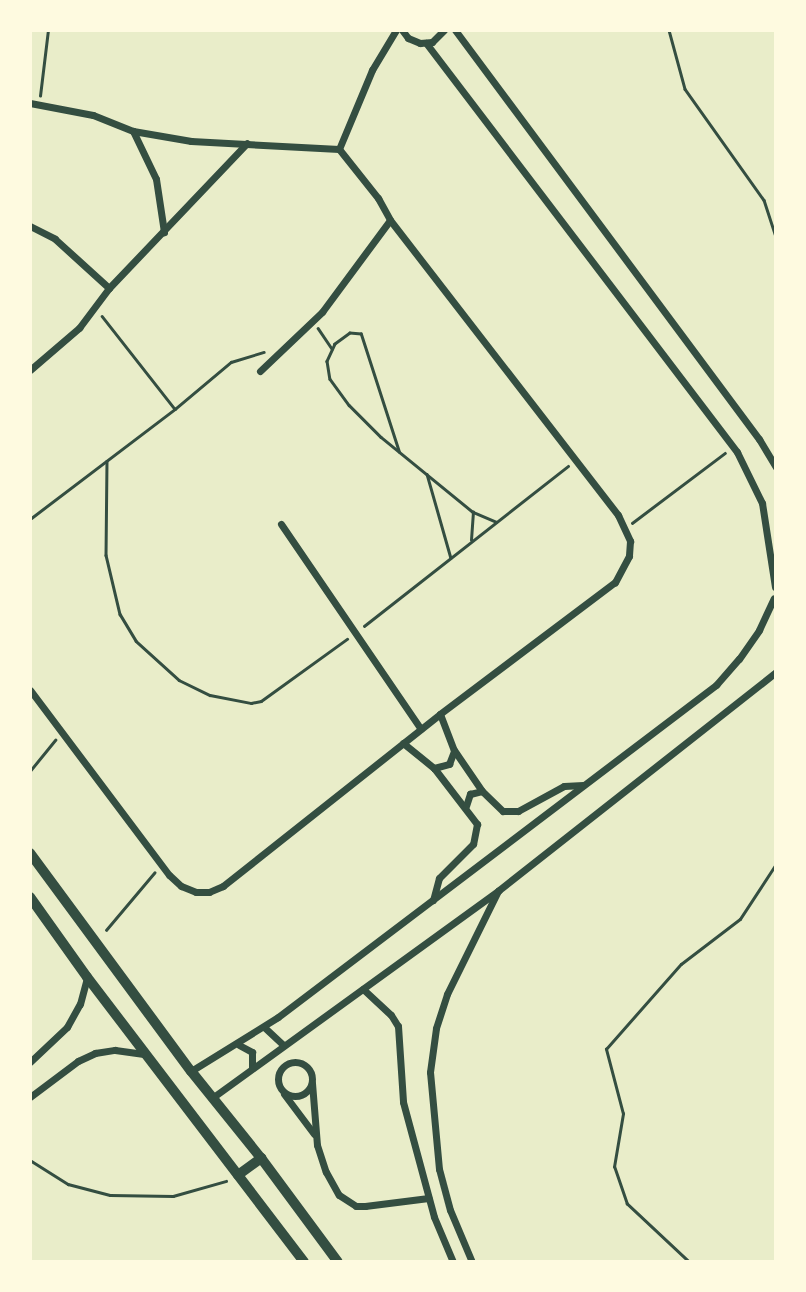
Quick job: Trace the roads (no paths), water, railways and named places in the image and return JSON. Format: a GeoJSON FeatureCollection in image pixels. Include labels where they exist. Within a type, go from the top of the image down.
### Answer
{"type":"FeatureCollection","features":[{"type":"Feature","properties":{"kind":"street"},"geometry":{"type":"LineString","coordinates":[[339,149],[372,70],[396,30]]}},
{"type":"Feature","properties":{"kind":"street"},"geometry":{"type":"LineString","coordinates":[[402,30],[413,42],[426,43],[437,39],[444,30]]}},
{"type":"Feature","properties":{"kind":"street"},"geometry":{"type":"LineString","coordinates":[[455,30],[759,439],[776,467]]}},
{"type":"Feature","properties":{"kind":"street"},"geometry":{"type":"LineString","coordinates":[[191,1071],[264,1027],[716,685],[746,649],[775,602],[776,586],[762,503],[733,447],[426,43]]}},
{"type":"Feature","properties":{"kind":"street"},"geometry":{"type":"LineString","coordinates":[[30,103],[93,115],[133,131],[191,141],[339,149],[378,198],[390,220],[626,527],[629,556],[615,582],[440,714],[223,886],[209,892],[196,892],[181,886],[161,865],[30,690]]}},
{"type":"Feature","properties":{"kind":"street"},"geometry":{"type":"LineString","coordinates":[[133,131],[156,179],[164,232]]}},
{"type":"Feature","properties":{"kind":"street"},"geometry":{"type":"LineString","coordinates":[[30,369],[79,328],[109,288],[247,143]]}},
{"type":"Feature","properties":{"kind":"street"},"geometry":{"type":"LineString","coordinates":[[260,371],[282,354],[314,322],[390,220]]}},
{"type":"Feature","properties":{"kind":"street"},"geometry":{"type":"LineString","coordinates":[[30,226],[55,239],[109,288]]}},
{"type":"Feature","properties":{"kind":"street"},"geometry":{"type":"LineString","coordinates":[[281,524],[421,729]]}},
{"type":"Feature","properties":{"kind":"street"},"geometry":{"type":"LineString","coordinates":[[212,1098],[499,890],[776,672]]}},
{"type":"Feature","properties":{"kind":"street"},"geometry":{"type":"LineString","coordinates":[[440,714],[454,750],[496,807],[511,812],[526,808],[564,786],[584,785]]}},
{"type":"Feature","properties":{"kind":"street"},"geometry":{"type":"LineString","coordinates":[[403,743],[434,768],[466,806],[477,824],[473,844],[439,878],[433,900]]}},
{"type":"Feature","properties":{"kind":"street"},"geometry":{"type":"LineString","coordinates":[[434,768],[449,764],[454,750]]}},
{"type":"Feature","properties":{"kind":"street"},"geometry":{"type":"LineString","coordinates":[[466,806],[470,794],[482,791]]}},
{"type":"Feature","properties":{"kind":"street"},"geometry":{"type":"LineString","coordinates":[[30,853],[191,1071],[261,1158],[338,1262]]}},
{"type":"Feature","properties":{"kind":"street"},"geometry":{"type":"LineString","coordinates":[[472,1262],[450,1210],[439,1169],[430,1072],[436,1028],[447,994],[499,890]]}},
{"type":"Feature","properties":{"kind":"street"},"geometry":{"type":"LineString","coordinates":[[30,897],[87,977],[304,1262]]}},
{"type":"Feature","properties":{"kind":"street"},"geometry":{"type":"LineString","coordinates":[[30,1062],[68,1027],[80,1004],[87,977]]}},
{"type":"Feature","properties":{"kind":"street"},"geometry":{"type":"LineString","coordinates":[[363,989],[387,1010],[398,1026],[403,1102],[428,1198],[453,1262]]}},
{"type":"Feature","properties":{"kind":"street"},"geometry":{"type":"LineString","coordinates":[[264,1027],[283,1045]]}},
{"type":"Feature","properties":{"kind":"street"},"geometry":{"type":"LineString","coordinates":[[238,1045],[253,1052],[252,1067]]}},
{"type":"Feature","properties":{"kind":"street"},"geometry":{"type":"LineString","coordinates":[[30,1097],[78,1061],[95,1053],[115,1050],[146,1055]]}},
{"type":"Feature","properties":{"kind":"street"},"geometry":{"type":"LineString","coordinates":[[315,1135],[297,1115],[277,1079],[278,1071],[289,1062],[297,1061],[309,1068],[315,1135],[333,1187],[347,1202],[365,1206],[428,1198]]}},
{"type":"Feature","properties":{"kind":"street"},"geometry":{"type":"LineString","coordinates":[[283,1092],[300,1096],[312,1083]]}},
{"type":"Feature","properties":{"kind":"street"},"geometry":{"type":"LineString","coordinates":[[238,1175],[261,1158]]}},
{"type":"Feature","properties":{"kind":"street"},"geometry":{"type":"LineString","coordinates":[[421,1174],[439,1169]]}}]}
